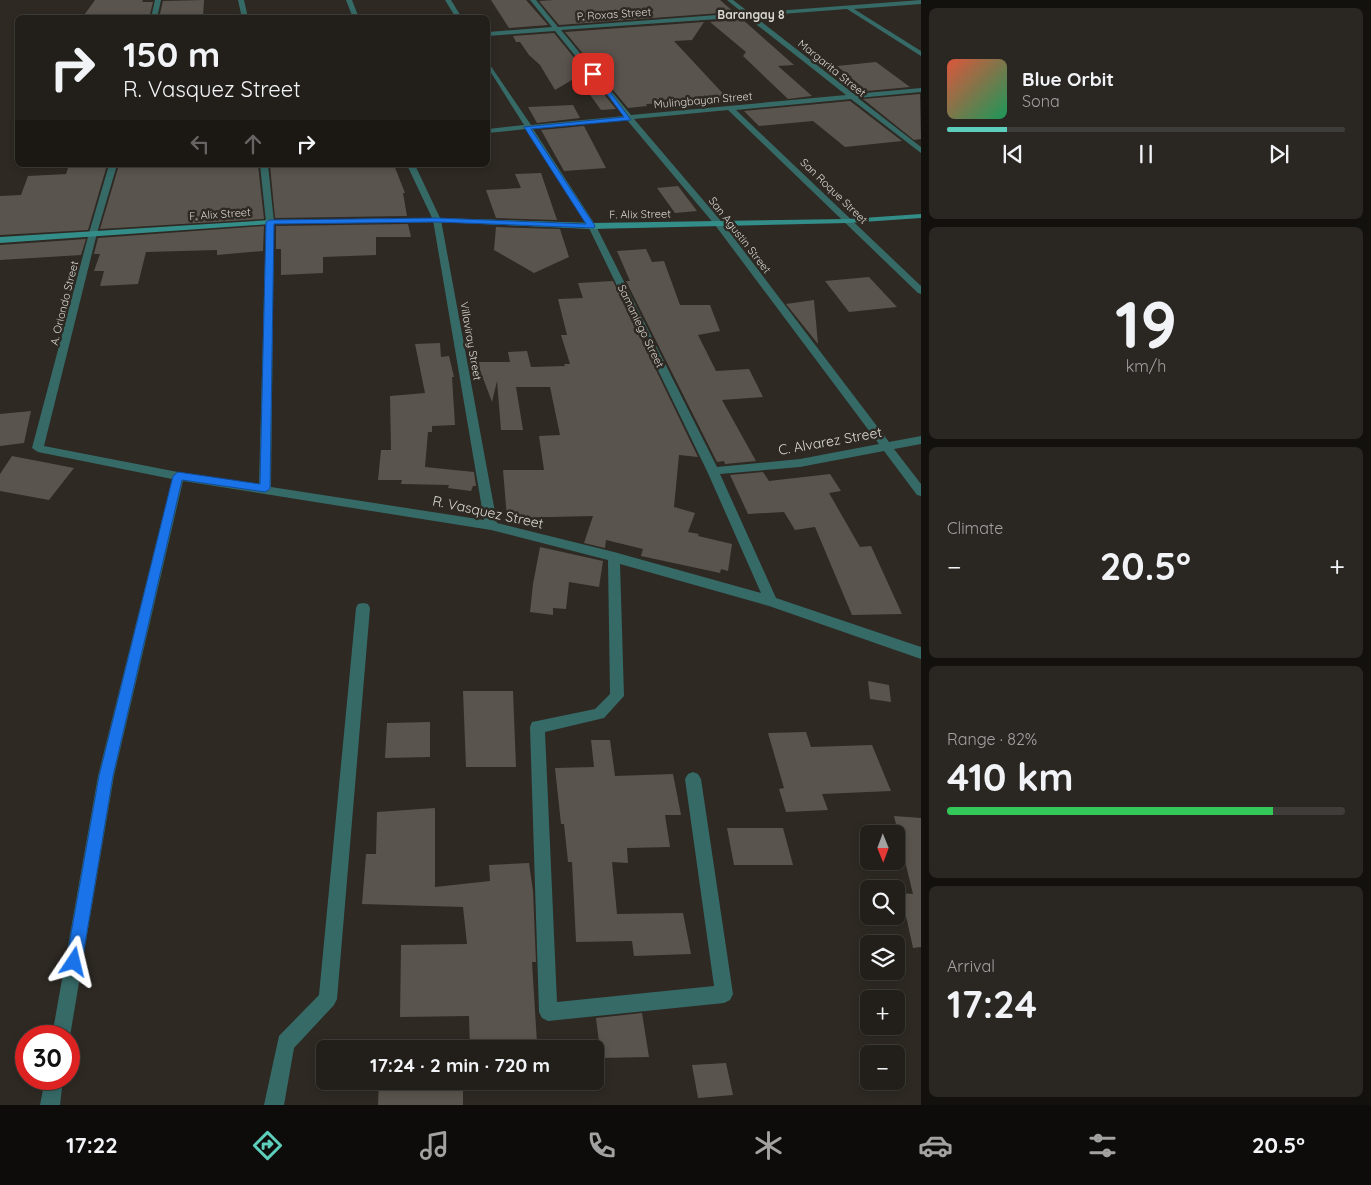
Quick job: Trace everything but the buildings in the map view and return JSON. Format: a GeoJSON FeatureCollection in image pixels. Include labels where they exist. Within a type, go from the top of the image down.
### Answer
{"type":"FeatureCollection","features":[{"type":"Feature","properties":{"kind":"main road","name":"F. Alix Street"},"geometry":{"type":"LineString","coordinates":[[0,240],[270,222],[437,220],[592,226],[848,221],[921,216]]}},
{"type":"Feature","properties":{"kind":"street"},"geometry":{"type":"LineString","coordinates":[[155,15],[158,0]]}},
{"type":"Feature","properties":{"kind":"street"},"geometry":{"type":"LineString","coordinates":[[241,0],[244,15]]}},
{"type":"Feature","properties":{"kind":"street"},"geometry":{"type":"LineString","coordinates":[[349,0],[355,15]]}},
{"type":"Feature","properties":{"kind":"street"},"geometry":{"type":"LineString","coordinates":[[448,0],[457,15]]}},
{"type":"Feature","properties":{"kind":"street","name":"San Agustin Street"},"geometry":{"type":"LineString","coordinates":[[533,0],[718,223],[921,492]]}},
{"type":"Feature","properties":{"kind":"street","name":"Margarita Street"},"geometry":{"type":"LineString","coordinates":[[730,0],[921,151]]}},
{"type":"Feature","properties":{"kind":"street"},"geometry":{"type":"LineString","coordinates":[[838,0],[921,54]]}},
{"type":"Feature","properties":{"kind":"street","name":"P. Roxas Street"},"geometry":{"type":"LineString","coordinates":[[490,34],[921,2]]}},
{"type":"Feature","properties":{"kind":"street","name":"Samaniego Street"},"geometry":{"type":"LineString","coordinates":[[490,67],[592,226],[713,471],[771,601]]}},
{"type":"Feature","properties":{"kind":"street","name":"Mulingbayan Street"},"geometry":{"type":"LineString","coordinates":[[490,131],[921,90]]}},
{"type":"Feature","properties":{"kind":"street","name":"San Roque Street"},"geometry":{"type":"LineString","coordinates":[[731,109],[921,290]]}},
{"type":"Feature","properties":{"kind":"street","name":"A. Oriondo Street"},"geometry":{"type":"LineString","coordinates":[[38,448],[93,233],[112,167]]}},
{"type":"Feature","properties":{"kind":"street"},"geometry":{"type":"LineString","coordinates":[[264,167],[270,222],[265,489]]}},
{"type":"Feature","properties":{"kind":"street","name":"Villaviray Street"},"geometry":{"type":"LineString","coordinates":[[412,167],[437,220],[492,526]]}},
{"type":"Feature","properties":{"kind":"street","name":"C. Alvarez Street"},"geometry":{"type":"LineString","coordinates":[[713,471],[800,463],[921,440]]}},
{"type":"Feature","properties":{"kind":"street","name":"R. Vasquez Street"},"geometry":{"type":"LineString","coordinates":[[38,448],[178,476],[492,526],[614,557],[771,601],[921,653]]}},
{"type":"Feature","properties":{"kind":"street"},"geometry":{"type":"LineString","coordinates":[[64,1025],[106,776],[178,476]]}},
{"type":"Feature","properties":{"kind":"street"},"geometry":{"type":"LineString","coordinates":[[614,557],[617,696],[599,714],[537,728],[548,1012],[724,994],[693,779]]}},
{"type":"Feature","properties":{"kind":"street"},"geometry":{"type":"LineString","coordinates":[[274,1105],[286,1043],[328,999],[363,608]]}},
{"type":"Feature","properties":{"kind":"street"},"geometry":{"type":"LineString","coordinates":[[50,1105],[52,1090]]}},
{"type":"Feature","properties":{"kind":"district","name":"Barangay 8"},"geometry":{"type":"Point","coordinates":[751,15]}},
{"type":"Feature","properties":{"kind":"route"},"geometry":{"type":"LineString","coordinates":[[74,962],[106,776],[178,476],[265,489],[270,222],[437,220],[592,226],[527,127],[629,118],[593,74]]}}]}
